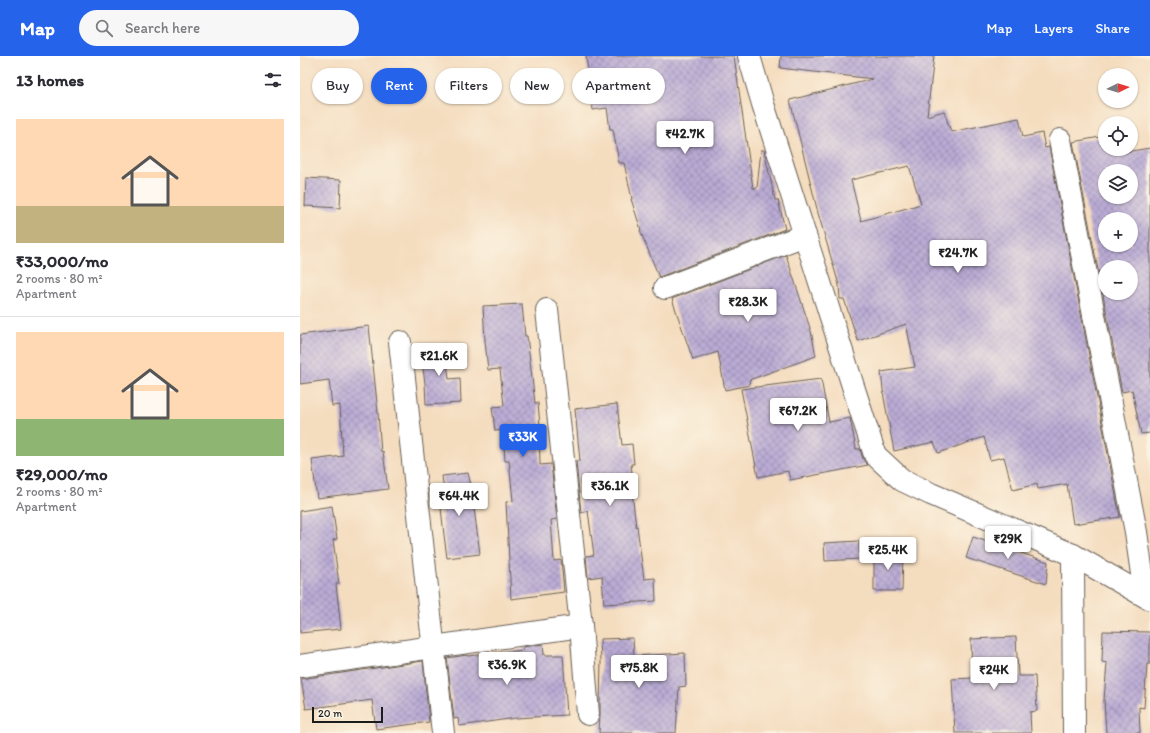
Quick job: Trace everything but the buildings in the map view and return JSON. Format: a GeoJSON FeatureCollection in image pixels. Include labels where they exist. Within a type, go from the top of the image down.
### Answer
{"type":"FeatureCollection","features":[{"type":"Feature","properties":{"kind":"street"},"geometry":{"type":"LineString","coordinates":[[749,56],[875,455],[902,480],[1073,555],[1148,597]]}},
{"type":"Feature","properties":{"kind":"street"},"geometry":{"type":"LineString","coordinates":[[1060,140],[1148,597]]}},
{"type":"Feature","properties":{"kind":"street"},"geometry":{"type":"LineString","coordinates":[[665,288],[806,235]]}},
{"type":"Feature","properties":{"kind":"street"},"geometry":{"type":"LineString","coordinates":[[547,310],[581,626],[588,714]]}},
{"type":"Feature","properties":{"kind":"street"},"geometry":{"type":"LineString","coordinates":[[400,342],[444,733]]}},
{"type":"Feature","properties":{"kind":"street"},"geometry":{"type":"LineString","coordinates":[[1073,555],[1074,733]]}},
{"type":"Feature","properties":{"kind":"street"},"geometry":{"type":"LineString","coordinates":[[300,666],[581,626]]}}]}
